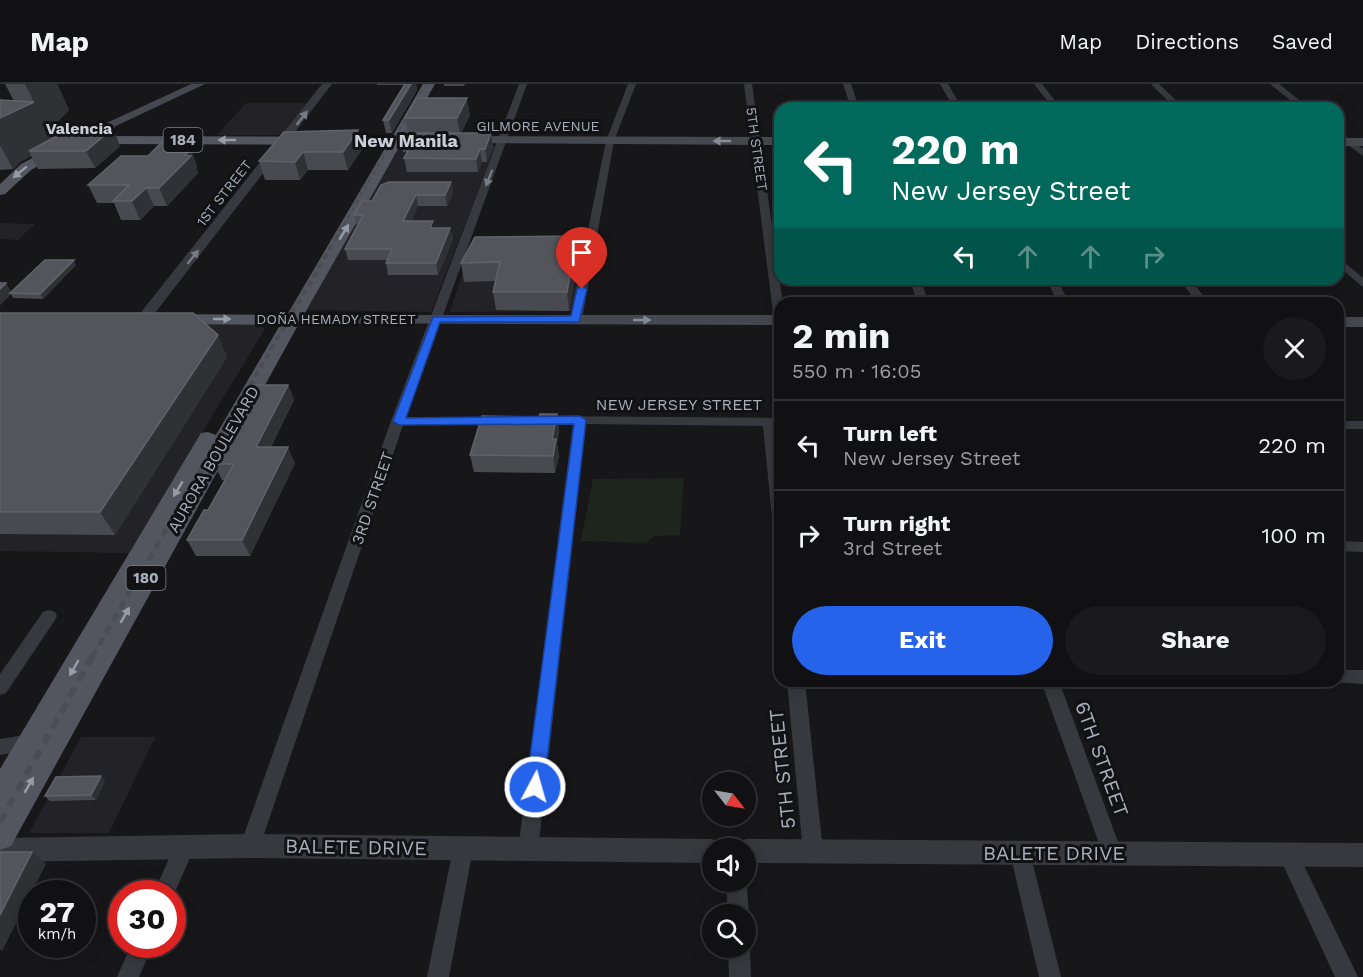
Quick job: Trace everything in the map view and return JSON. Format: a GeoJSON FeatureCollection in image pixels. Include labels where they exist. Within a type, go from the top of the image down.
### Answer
{"type":"FeatureCollection","features":[{"type":"Feature","properties":{"kind":"main road"},"geometry":{"type":"LineString","coordinates":[[0,191],[26,167],[80,138],[200,84]]}},
{"type":"Feature","properties":{"kind":"main road","name":"AURORA BOULEVARD"},"geometry":{"type":"LineString","coordinates":[[397,141],[419,84]]}},
{"type":"Feature","properties":{"kind":"main road","name":"AURORA BOULEVARD"},"geometry":{"type":"LineString","coordinates":[[0,796],[10,743],[285,320],[397,141],[429,84]]}},
{"type":"Feature","properties":{"kind":"main road","name":"184"},"geometry":{"type":"LineString","coordinates":[[11,133],[80,138],[397,141]]}},
{"type":"Feature","properties":{"kind":"main road","name":"GILMORE AVENUE"},"geometry":{"type":"LineString","coordinates":[[444,141],[774,141]]}},
{"type":"Feature","properties":{"kind":"main road"},"geometry":{"type":"LineString","coordinates":[[1344,142],[1363,142]]}},
{"type":"Feature","properties":{"kind":"main road","name":"DOÑA HEMADY STREET"},"geometry":{"type":"LineString","coordinates":[[124,318],[774,320]]}},
{"type":"Feature","properties":{"kind":"main road","name":"AURORA BOULEVARD"},"geometry":{"type":"LineString","coordinates":[[0,836],[285,320]]}},
{"type":"Feature","properties":{"kind":"main road"},"geometry":{"type":"LineString","coordinates":[[1344,322],[1363,322]]}},
{"type":"Feature","properties":{"kind":"street","name":"1ST STREET"},"geometry":{"type":"LineString","coordinates":[[143,319],[327,84]]}},
{"type":"Feature","properties":{"kind":"street","name":"3RD STREET"},"geometry":{"type":"LineString","coordinates":[[250,846],[399,421],[523,84]]}},
{"type":"Feature","properties":{"kind":"street"},"geometry":{"type":"LineString","coordinates":[[576,319],[610,141],[632,84]]}},
{"type":"Feature","properties":{"kind":"street","name":"5TH STREET"},"geometry":{"type":"LineString","coordinates":[[748,84],[774,277]]}},
{"type":"Feature","properties":{"kind":"street"},"geometry":{"type":"LineString","coordinates":[[847,84],[853,102]]}},
{"type":"Feature","properties":{"kind":"street"},"geometry":{"type":"LineString","coordinates":[[945,84],[955,102]]}},
{"type":"Feature","properties":{"kind":"street"},"geometry":{"type":"LineString","coordinates":[[1038,84],[1052,102]]}},
{"type":"Feature","properties":{"kind":"street"},"geometry":{"type":"LineString","coordinates":[[1155,84],[1174,102]]}},
{"type":"Feature","properties":{"kind":"street"},"geometry":{"type":"LineString","coordinates":[[1274,84],[1297,102]]}},
{"type":"Feature","properties":{"kind":"street"},"geometry":{"type":"LineString","coordinates":[[1344,142],[1363,153]]}},
{"type":"Feature","properties":{"kind":"street"},"geometry":{"type":"LineString","coordinates":[[1344,266],[1363,284]]}},
{"type":"Feature","properties":{"kind":"street"},"geometry":{"type":"LineString","coordinates":[[1189,285],[1198,297]]}},
{"type":"Feature","properties":{"kind":"street"},"geometry":{"type":"LineString","coordinates":[[528,850],[580,420]]}},
{"type":"Feature","properties":{"kind":"street","name":"NEW JERSEY STREET"},"geometry":{"type":"LineString","coordinates":[[399,421],[774,422]]}},
{"type":"Feature","properties":{"kind":"street"},"geometry":{"type":"LineString","coordinates":[[1344,424],[1363,424]]}},
{"type":"Feature","properties":{"kind":"street"},"geometry":{"type":"LineString","coordinates":[[1344,546],[1363,547]]}},
{"type":"Feature","properties":{"kind":"street"},"geometry":{"type":"LineString","coordinates":[[0,688],[49,616]]}},
{"type":"Feature","properties":{"kind":"street"},"geometry":{"type":"LineString","coordinates":[[1344,677],[1362,677]]}},
{"type":"Feature","properties":{"kind":"street","name":"5TH STREET"},"geometry":{"type":"LineString","coordinates":[[797,687],[813,852]]}},
{"type":"Feature","properties":{"kind":"street","name":"6TH STREET"},"geometry":{"type":"LineString","coordinates":[[1052,687],[1112,853]]}},
{"type":"Feature","properties":{"kind":"street"},"geometry":{"type":"LineString","coordinates":[[170,880],[185,846]]}},
{"type":"Feature","properties":{"kind":"street","name":"BALETE DRIVE"},"geometry":{"type":"LineString","coordinates":[[0,850],[250,846],[702,851]]}},
{"type":"Feature","properties":{"kind":"street"},"geometry":{"type":"LineString","coordinates":[[438,977],[463,849]]}},
{"type":"Feature","properties":{"kind":"street","name":"BALETE DRIVE"},"geometry":{"type":"LineString","coordinates":[[756,851],[1363,855]]}},
{"type":"Feature","properties":{"kind":"street"},"geometry":{"type":"LineString","coordinates":[[1020,854],[1050,977]]}},
{"type":"Feature","properties":{"kind":"street"},"geometry":{"type":"LineString","coordinates":[[1288,854],[1347,977]]}},
{"type":"Feature","properties":{"kind":"street"},"geometry":{"type":"LineString","coordinates":[[128,977],[136,958]]}},
{"type":"Feature","properties":{"kind":"street"},"geometry":{"type":"LineString","coordinates":[[740,958],[741,977]]}},
{"type":"Feature","properties":{"kind":"shaded area"},"geometry":{"type":"Polygon","coordinates":[[[246,103],[307,103],[283,135],[217,135],[246,103]]]}},
{"type":"Feature","properties":{"kind":"shaded area"},"geometry":{"type":"Polygon","coordinates":[[[407,145],[496,145],[431,312],[307,310],[391,158],[396,156],[397,148],[407,145]]]}},
{"type":"Feature","properties":{"kind":"shaded area"},"geometry":{"type":"Polygon","coordinates":[[[0,223],[35,224],[18,240],[0,239],[0,223]]]}},
{"type":"Feature","properties":{"kind":"shaded area"},"geometry":{"type":"Polygon","coordinates":[[[586,252],[574,311],[450,312],[469,253],[586,252]]]}},
{"type":"Feature","properties":{"kind":"shaded area"},"geometry":{"type":"Polygon","coordinates":[[[0,322],[258,323],[265,329],[129,553],[0,551],[0,322]]]}},
{"type":"Feature","properties":{"kind":"shaded area"},"geometry":{"type":"Polygon","coordinates":[[[684,478],[680,535],[655,536],[645,543],[581,541],[593,479],[684,478]]]}},
{"type":"Feature","properties":{"kind":"shaded area"},"geometry":{"type":"Polygon","coordinates":[[[81,737],[155,737],[109,833],[29,833],[81,737]]]}},
{"type":"Feature","properties":{"kind":"building"},"geometry":{"type":"Polygon","coordinates":[[[405,84],[411,84],[389,120],[383,120],[405,84]]]}},
{"type":"Feature","properties":{"kind":"building"},"geometry":{"type":"Polygon","coordinates":[[[417,98],[467,98],[457,118],[405,118],[417,98]]]}},
{"type":"Feature","properties":{"kind":"building"},"geometry":{"type":"Polygon","coordinates":[[[0,100],[34,102],[0,118],[0,100]]]}},
{"type":"Feature","properties":{"kind":"building"},"geometry":{"type":"Polygon","coordinates":[[[72,128],[113,128],[86,151],[29,151],[72,128]]]}},
{"type":"Feature","properties":{"kind":"building"},"geometry":{"type":"Polygon","coordinates":[[[358,130],[343,152],[303,152],[295,162],[259,161],[284,132],[358,130]]]}},
{"type":"Feature","properties":{"kind":"building"},"geometry":{"type":"Polygon","coordinates":[[[404,133],[491,133],[485,149],[480,149],[476,159],[404,158],[414,139],[400,139],[404,133]]]}},
{"type":"Feature","properties":{"kind":"building"},"geometry":{"type":"Polygon","coordinates":[[[162,142],[183,143],[176,150],[191,150],[185,155],[191,156],[159,188],[146,188],[132,201],[113,201],[129,185],[88,185],[121,156],[148,156],[162,142]]]}},
{"type":"Feature","properties":{"kind":"building"},"geometry":{"type":"Polygon","coordinates":[[[389,182],[451,182],[445,195],[416,195],[403,221],[433,221],[430,228],[450,228],[436,263],[386,263],[392,249],[345,249],[363,215],[354,215],[362,201],[372,201],[381,185],[389,182]]]}},
{"type":"Feature","properties":{"kind":"building"},"geometry":{"type":"Polygon","coordinates":[[[577,236],[567,292],[493,292],[500,262],[461,263],[475,237],[577,236]]]}},
{"type":"Feature","properties":{"kind":"building"},"geometry":{"type":"Polygon","coordinates":[[[45,260],[74,260],[40,294],[10,293],[45,260]]]}},
{"type":"Feature","properties":{"kind":"building"},"geometry":{"type":"Polygon","coordinates":[[[0,313],[193,313],[218,335],[100,512],[0,512],[0,313]]]}},
{"type":"Feature","properties":{"kind":"building"},"geometry":{"type":"Polygon","coordinates":[[[257,385],[288,385],[256,447],[288,447],[242,540],[187,540],[204,510],[208,510],[234,464],[214,464],[257,385]]]}},
{"type":"Feature","properties":{"kind":"building"},"geometry":{"type":"Polygon","coordinates":[[[540,414],[557,414],[552,439],[556,439],[553,456],[470,455],[482,416],[539,417],[540,414]]]}},
{"type":"Feature","properties":{"kind":"building"},"geometry":{"type":"Polygon","coordinates":[[[101,776],[91,795],[45,796],[56,777],[101,776]]]}},
{"type":"Feature","properties":{"kind":"building"},"geometry":{"type":"Polygon","coordinates":[[[0,852],[32,852],[0,915],[0,852]]]}},
{"type":"Feature","properties":{"kind":"railway"},"geometry":{"type":"LineString","coordinates":[[343,226],[426,84]]}},
{"type":"Feature","properties":{"kind":"railway"},"geometry":{"type":"LineString","coordinates":[[234,413],[344,225]]}},
{"type":"Feature","properties":{"kind":"railway"},"geometry":{"type":"LineString","coordinates":[[92,657],[235,411]]}},
{"type":"Feature","properties":{"kind":"railway"},"geometry":{"type":"LineString","coordinates":[[0,822],[93,655]]}},
{"type":"Feature","properties":{"kind":"district","name":"Valencia"},"geometry":{"type":"Point","coordinates":[79,128]}},
{"type":"Feature","properties":{"kind":"district","name":"New Manila"},"geometry":{"type":"Point","coordinates":[406,141]}},
{"type":"Feature","properties":{"kind":"route"},"geometry":{"type":"LineString","coordinates":[[535,787],[580,420],[399,421],[436,319],[576,319],[582,289]]}}]}
